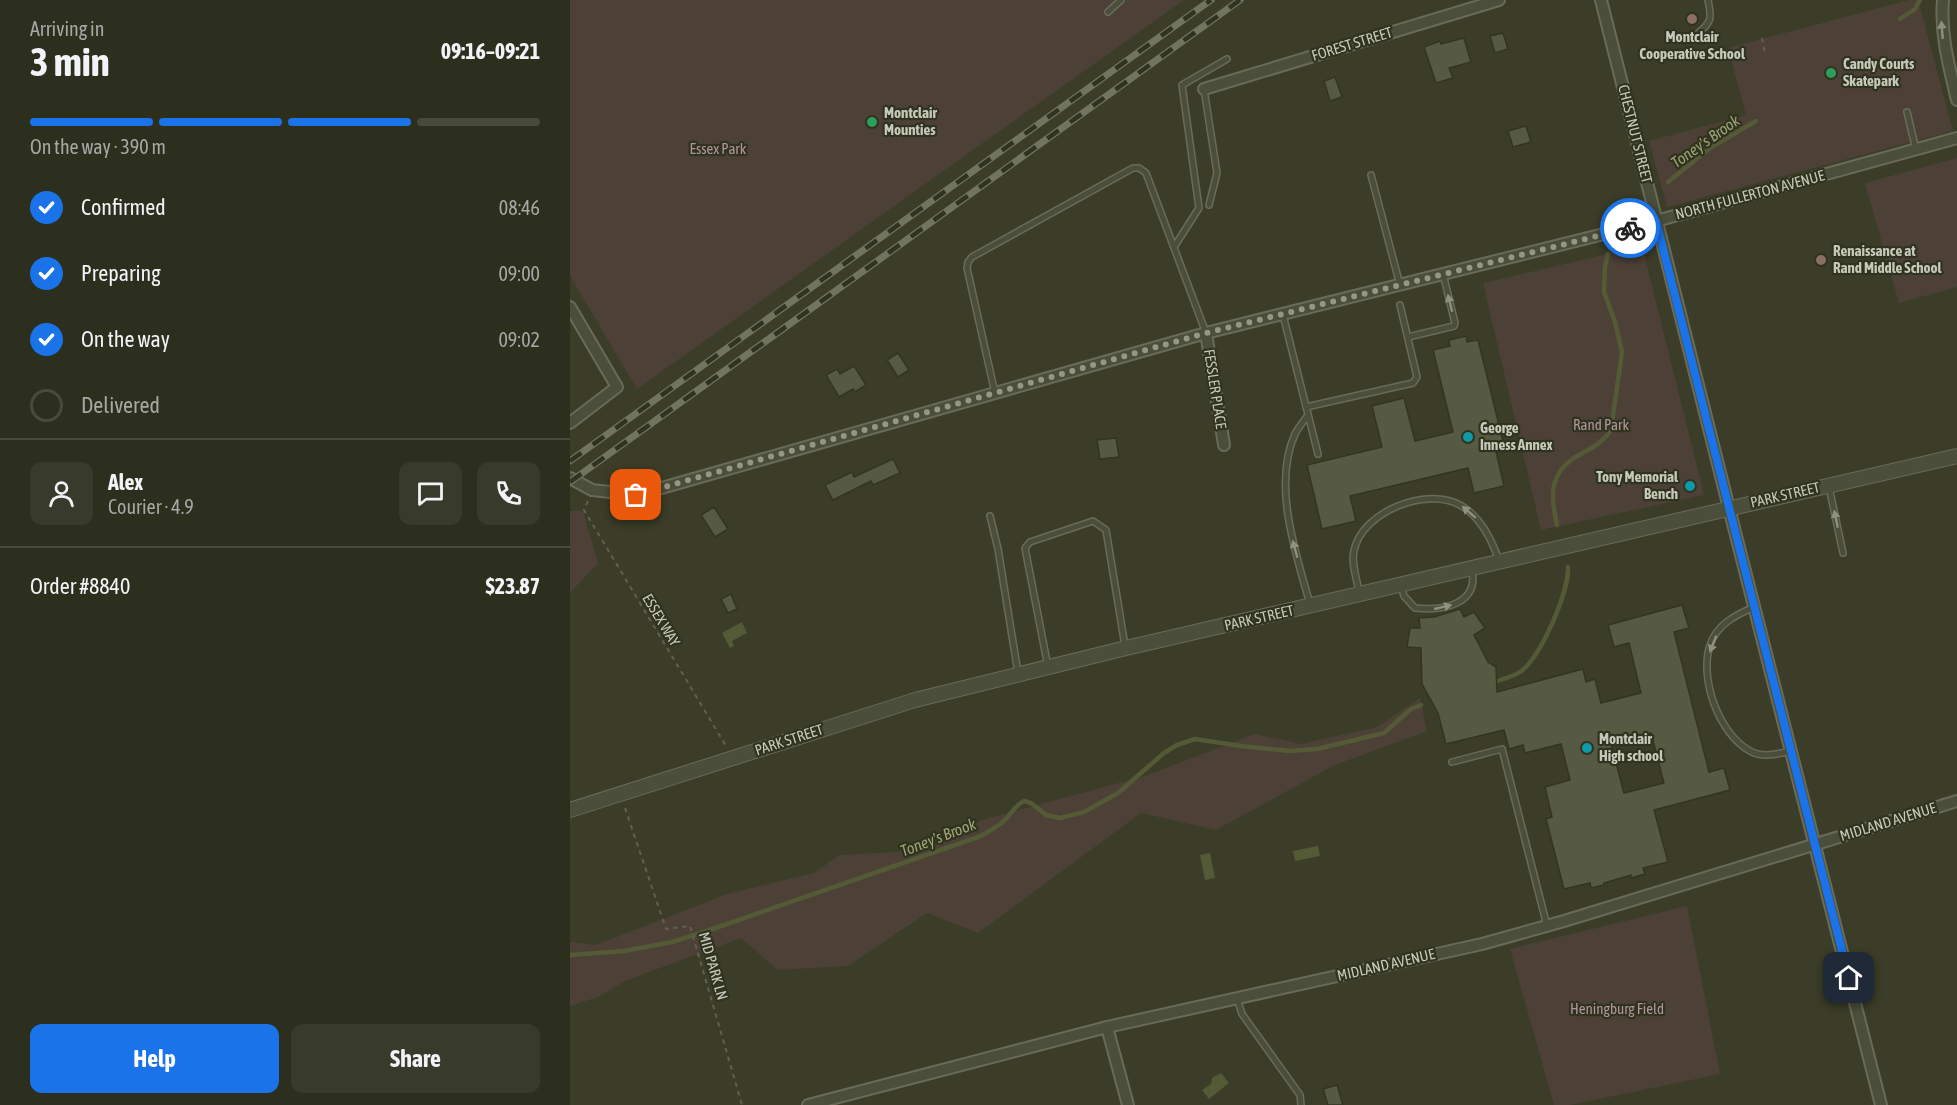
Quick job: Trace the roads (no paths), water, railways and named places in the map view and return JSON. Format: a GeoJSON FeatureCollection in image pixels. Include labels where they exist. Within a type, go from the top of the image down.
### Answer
{"type":"FeatureCollection","features":[{"type":"Feature","properties":{"kind":"street","name":"FOREST STREET"},"geometry":{"type":"LineString","coordinates":[[1204,89],[1499,0]]}},
{"type":"Feature","properties":{"kind":"street","name":"CHESTNUT STREET"},"geometry":{"type":"LineString","coordinates":[[1601,0],[1881,1105]]}},
{"type":"Feature","properties":{"kind":"street"},"geometry":{"type":"LineString","coordinates":[[1943,0],[1941,15],[1944,44],[1957,100]]}},
{"type":"Feature","properties":{"kind":"street","name":"NORTH FULLERTON AVENUE"},"geometry":{"type":"LineString","coordinates":[[570,478],[592,490],[636,495],[1206,333],[1656,221],[1957,138]]}},
{"type":"Feature","properties":{"kind":"street"},"geometry":{"type":"LineString","coordinates":[[570,308],[617,387],[570,423]]}},
{"type":"Feature","properties":{"kind":"street","name":"FESSLER PLACE"},"geometry":{"type":"LineString","coordinates":[[1206,333],[1224,445]]}},
{"type":"Feature","properties":{"kind":"street","name":"PARK STREET"},"geometry":{"type":"LineString","coordinates":[[570,810],[915,699],[1471,567],[1957,456]]}},
{"type":"Feature","properties":{"kind":"street","name":"MIDLAND AVENUE"},"geometry":{"type":"LineString","coordinates":[[808,1105],[1107,1027],[1482,944],[1957,801]]}},
{"type":"Feature","properties":{"kind":"street"},"geometry":{"type":"LineString","coordinates":[[1107,1027],[1128,1105]]}},
{"type":"Feature","properties":{"kind":"lane"},"geometry":{"type":"LineString","coordinates":[[1108,12],[1121,0]]}},
{"type":"Feature","properties":{"kind":"lane"},"geometry":{"type":"LineString","coordinates":[[1696,35],[1708,24],[1711,17],[1708,0]]}},
{"type":"Feature","properties":{"kind":"lane"},"geometry":{"type":"LineString","coordinates":[[1174,247],[1199,208],[1182,85],[1227,59]]}},
{"type":"Feature","properties":{"kind":"lane"},"geometry":{"type":"LineString","coordinates":[[1204,89],[1218,173],[1209,205]]}},
{"type":"Feature","properties":{"kind":"lane"},"geometry":{"type":"LineString","coordinates":[[1907,112],[1916,150]]}},
{"type":"Feature","properties":{"kind":"lane"},"geometry":{"type":"LineString","coordinates":[[995,393],[967,268],[968,262],[972,257],[1133,168],[1139,168],[1146,173],[1206,333]]}},
{"type":"Feature","properties":{"kind":"lane"},"geometry":{"type":"LineString","coordinates":[[1371,175],[1400,285]]}},
{"type":"Feature","properties":{"kind":"lane"},"geometry":{"type":"LineString","coordinates":[[1408,337],[1454,326],[1443,274]]}},
{"type":"Feature","properties":{"kind":"lane"},"geometry":{"type":"LineString","coordinates":[[1306,407],[1413,383],[1417,377],[1400,305]]}},
{"type":"Feature","properties":{"kind":"lane"},"geometry":{"type":"LineString","coordinates":[[1283,315],[1318,454]]}},
{"type":"Feature","properties":{"kind":"lane"},"geometry":{"type":"LineString","coordinates":[[1308,415],[1295,434],[1286,470],[1287,503],[1292,534],[1310,606]]}},
{"type":"Feature","properties":{"kind":"lane"},"geometry":{"type":"LineString","coordinates":[[1829,485],[1843,553]]}},
{"type":"Feature","properties":{"kind":"lane"},"geometry":{"type":"LineString","coordinates":[[1359,594],[1353,554],[1356,543],[1373,521],[1393,508],[1419,499],[1436,497],[1459,504],[1473,514],[1493,544],[1499,561]]}},
{"type":"Feature","properties":{"kind":"lane"},"geometry":{"type":"LineString","coordinates":[[990,516],[998,549],[1018,674]]}},
{"type":"Feature","properties":{"kind":"lane"},"geometry":{"type":"LineString","coordinates":[[1048,667],[1025,548],[1030,542],[1093,521],[1106,530],[1126,648]]}},
{"type":"Feature","properties":{"kind":"lane"},"geometry":{"type":"LineString","coordinates":[[1401,584],[1404,596],[1415,608],[1436,609],[1467,597],[1474,580],[1471,567]]}},
{"type":"Feature","properties":{"kind":"lane"},"geometry":{"type":"LineString","coordinates":[[1754,607],[1729,618],[1710,644],[1707,671],[1709,687],[1723,723],[1736,740],[1751,752],[1776,755],[1791,751]]}},
{"type":"Feature","properties":{"kind":"lane"},"geometry":{"type":"LineString","coordinates":[[1452,762],[1502,749],[1547,926]]}},
{"type":"Feature","properties":{"kind":"lane"},"geometry":{"type":"LineString","coordinates":[[1237,998],[1242,1014],[1300,1095],[1301,1105]]}},
{"type":"Feature","properties":{"kind":"waterway","name":"Toney's Brook"},"geometry":{"type":"LineString","coordinates":[[1900,19],[1915,9],[1920,0]]}},
{"type":"Feature","properties":{"kind":"waterway","name":"Toney's Brook"},"geometry":{"type":"LineString","coordinates":[[1668,182],[1710,148],[1756,121]]}},
{"type":"Feature","properties":{"kind":"waterway","name":"Toney's Brook"},"geometry":{"type":"LineString","coordinates":[[1557,525],[1553,497],[1560,472],[1574,458],[1599,443],[1611,430],[1622,352],[1615,322],[1604,292],[1608,254]]}},
{"type":"Feature","properties":{"kind":"waterway","name":"Toney's Brook"},"geometry":{"type":"LineString","coordinates":[[1498,681],[1520,672],[1545,639],[1564,592],[1568,567]]}},
{"type":"Feature","properties":{"kind":"waterway","name":"Toney's Brook"},"geometry":{"type":"LineString","coordinates":[[570,955],[624,951],[672,942],[707,931],[981,836],[1000,824],[1024,801],[1031,803],[1046,815],[1060,818],[1084,812],[1118,793],[1164,753],[1177,745],[1195,739],[1290,751],[1317,749],[1384,733],[1411,709],[1421,705]]}},
{"type":"Feature","properties":{"kind":"railway"},"geometry":{"type":"LineString","coordinates":[[570,461],[1211,0]]}},
{"type":"Feature","properties":{"kind":"railway"},"geometry":{"type":"LineString","coordinates":[[570,482],[1240,0]]}},
{"type":"Feature","properties":{"kind":"place","name":"Montclair Cooperative School"},"geometry":{"type":"Point","coordinates":[1692,19]}},
{"type":"Feature","properties":{"kind":"place","name":"Candy Courts Skatepark"},"geometry":{"type":"Point","coordinates":[1831,73]}},
{"type":"Feature","properties":{"kind":"place","name":"Montclair Mounties"},"geometry":{"type":"Point","coordinates":[872,122]}},
{"type":"Feature","properties":{"kind":"place","name":"Renaissance at Rand Middle School"},"geometry":{"type":"Point","coordinates":[1821,260]}},
{"type":"Feature","properties":{"kind":"place","name":"George Inness Annex"},"geometry":{"type":"Point","coordinates":[1468,437]}},
{"type":"Feature","properties":{"kind":"place","name":"Tony Memorial Bench"},"geometry":{"type":"Point","coordinates":[1690,486]}},
{"type":"Feature","properties":{"kind":"place","name":"Montclair High school"},"geometry":{"type":"Point","coordinates":[1587,748]}},
{"type":"Feature","properties":{"kind":"park label","name":"Essex Park"},"geometry":{"type":"Point","coordinates":[718,149]}},
{"type":"Feature","properties":{"kind":"park label","name":"Rand Park"},"geometry":{"type":"Point","coordinates":[1601,425]}},
{"type":"Feature","properties":{"kind":"park label","name":"Heningburg Field"},"geometry":{"type":"Point","coordinates":[1617,1009]}}]}
